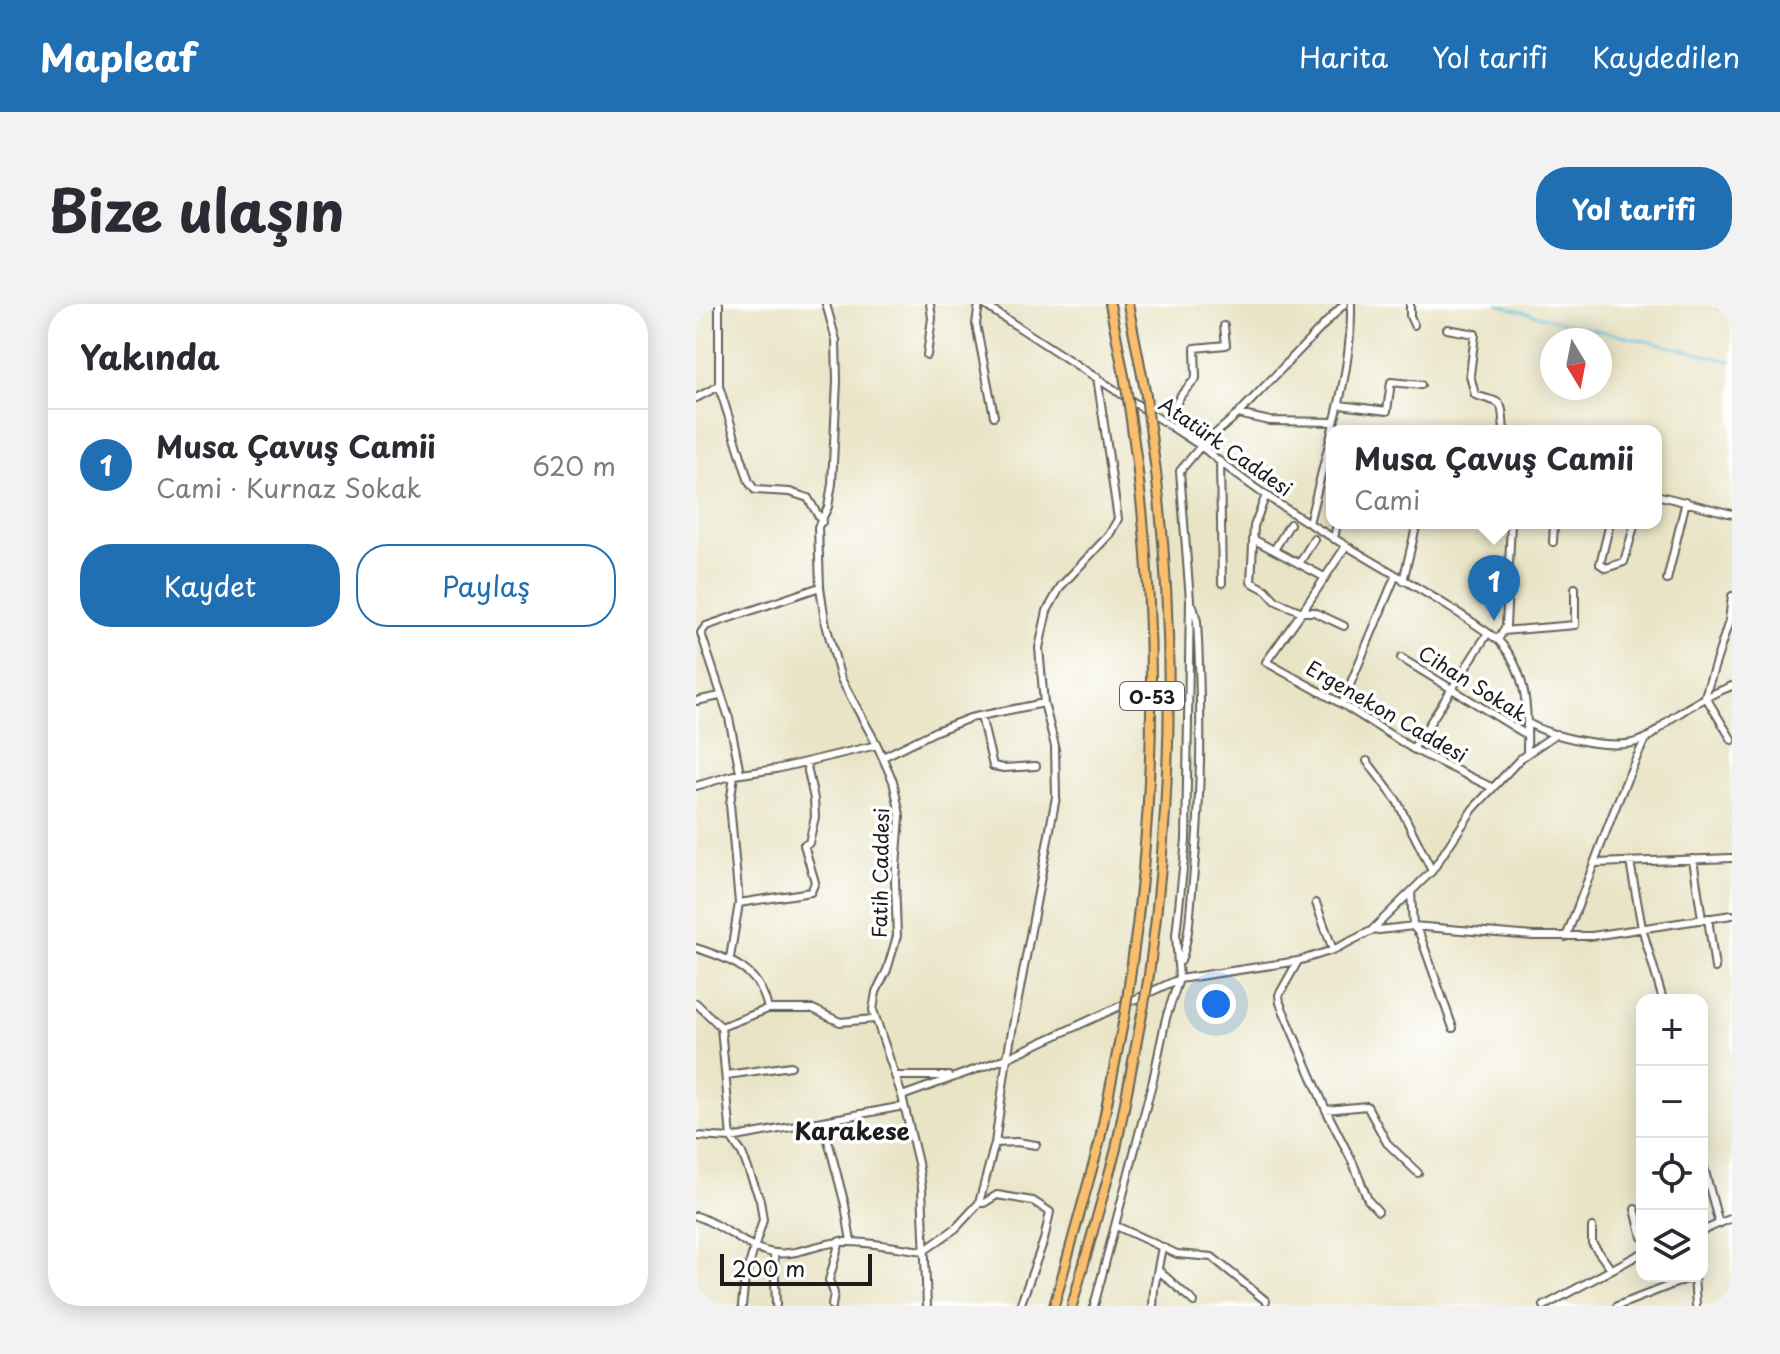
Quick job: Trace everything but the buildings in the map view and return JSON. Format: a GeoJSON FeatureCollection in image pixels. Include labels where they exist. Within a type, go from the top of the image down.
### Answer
{"type":"FeatureCollection","features":[{"type":"Feature","properties":{"kind":"highway","name":"O-53"},"geometry":{"type":"LineString","coordinates":[[1054,1306],[1099,1144],[1125,1013],[1143,874],[1152,721],[1149,591],[1129,406],[1110,304]]}},
{"type":"Feature","properties":{"kind":"highway","name":"O-53"},"geometry":{"type":"LineString","coordinates":[[1072,1306],[1116,1149],[1149,975],[1161,875],[1170,735],[1167,590],[1146,396],[1128,304]]}},
{"type":"Feature","properties":{"kind":"street"},"geometry":{"type":"LineString","coordinates":[[719,304],[719,386],[745,470],[755,490],[790,492],[808,498],[822,522]]}},
{"type":"Feature","properties":{"kind":"street","name":"Fatih Caddesi"},"geometry":{"type":"LineString","coordinates":[[826,304],[836,340],[837,381],[832,484],[828,507],[818,527],[820,587],[825,621],[841,679],[883,757],[893,781],[900,816],[895,880],[897,936],[892,957],[873,1001],[874,1019]]}},
{"type":"Feature","properties":{"kind":"street"},"geometry":{"type":"LineString","coordinates":[[927,355],[932,318],[930,304]]}},
{"type":"Feature","properties":{"kind":"street"},"geometry":{"type":"LineString","coordinates":[[981,304],[976,324],[994,416]]}},
{"type":"Feature","properties":{"kind":"street","name":"Atatürk Caddesi"},"geometry":{"type":"LineString","coordinates":[[981,304],[1201,446],[1309,523],[1498,640],[1509,651],[1521,674],[1528,723],[1527,752]]}},
{"type":"Feature","properties":{"kind":"street"},"geometry":{"type":"LineString","coordinates":[[1094,1306],[1166,1018],[1179,979],[1176,935],[1186,840],[1190,600],[1180,471],[1201,446],[1238,414],[1344,304]]}},
{"type":"Feature","properties":{"kind":"street"},"geometry":{"type":"LineString","coordinates":[[1333,425],[1340,405],[1352,329],[1351,304]]}},
{"type":"Feature","properties":{"kind":"street"},"geometry":{"type":"LineString","coordinates":[[1410,304],[1414,325]]}},
{"type":"Feature","properties":{"kind":"street"},"geometry":{"type":"LineString","coordinates":[[1721,304],[1732,306]]}},
{"type":"Feature","properties":{"kind":"street"},"geometry":{"type":"LineString","coordinates":[[1181,433],[1173,409],[1196,378],[1195,348],[1226,345],[1224,326]]}},
{"type":"Feature","properties":{"kind":"street"},"geometry":{"type":"LineString","coordinates":[[1447,329],[1475,334],[1471,386],[1475,395],[1501,403],[1503,425]]}},
{"type":"Feature","properties":{"kind":"street"},"geometry":{"type":"LineString","coordinates":[[696,1216],[774,1253],[799,1252],[840,1241],[924,1251],[956,1228],[979,1203],[995,1143],[1007,1058],[1056,797],[1055,746],[1044,703],[1039,648],[1047,611],[1061,586],[1109,535],[1118,519],[1097,377]]}},
{"type":"Feature","properties":{"kind":"street"},"geometry":{"type":"LineString","coordinates":[[1340,405],[1387,411],[1391,382],[1421,385]]}},
{"type":"Feature","properties":{"kind":"street"},"geometry":{"type":"LineString","coordinates":[[696,398],[719,386]]}},
{"type":"Feature","properties":{"kind":"street"},"geometry":{"type":"LineString","coordinates":[[1238,414],[1270,421],[1334,422]]}},
{"type":"Feature","properties":{"kind":"street"},"geometry":{"type":"LineString","coordinates":[[1309,523],[1326,455]]}},
{"type":"Feature","properties":{"kind":"street"},"geometry":{"type":"LineString","coordinates":[[1220,462],[1222,583]]}},
{"type":"Feature","properties":{"kind":"street"},"geometry":{"type":"LineString","coordinates":[[1266,495],[1256,516],[1251,582],[1266,590],[1276,601],[1302,612],[1314,612],[1344,626]]}},
{"type":"Feature","properties":{"kind":"street"},"geometry":{"type":"LineString","coordinates":[[1662,496],[1732,514]]}},
{"type":"Feature","properties":{"kind":"street"},"geometry":{"type":"LineString","coordinates":[[1667,580],[1686,501]]}},
{"type":"Feature","properties":{"kind":"street"},"geometry":{"type":"LineString","coordinates":[[1274,550],[1290,524]]}},
{"type":"Feature","properties":{"kind":"street"},"geometry":{"type":"LineString","coordinates":[[1334,539],[1336,529]]}},
{"type":"Feature","properties":{"kind":"street"},"geometry":{"type":"LineString","coordinates":[[1403,581],[1415,529]]}},
{"type":"Feature","properties":{"kind":"street"},"geometry":{"type":"LineString","coordinates":[[1498,640],[1506,626],[1511,529]]}},
{"type":"Feature","properties":{"kind":"street"},"geometry":{"type":"LineString","coordinates":[[1553,542],[1554,529]]}},
{"type":"Feature","properties":{"kind":"street"},"geometry":{"type":"LineString","coordinates":[[1609,529],[1600,564],[1606,568],[1624,562],[1633,529]]}},
{"type":"Feature","properties":{"kind":"street"},"geometry":{"type":"LineString","coordinates":[[1253,539],[1324,577]]}},
{"type":"Feature","properties":{"kind":"street"},"geometry":{"type":"LineString","coordinates":[[1299,564],[1314,539]]}},
{"type":"Feature","properties":{"kind":"street"},"geometry":{"type":"LineString","coordinates":[[1302,612],[1346,546]]}},
{"type":"Feature","properties":{"kind":"street"},"geometry":{"type":"LineString","coordinates":[[1342,704],[1395,577]]}},
{"type":"Feature","properties":{"kind":"street"},"geometry":{"type":"LineString","coordinates":[[730,958],[739,903],[730,804],[737,773],[729,718],[701,633],[704,628],[820,587]]}},
{"type":"Feature","properties":{"kind":"street"},"geometry":{"type":"LineString","coordinates":[[1503,631],[1575,625],[1575,588]]}},
{"type":"Feature","properties":{"kind":"street"},"geometry":{"type":"LineString","coordinates":[[1732,596],[1729,621],[1705,696],[1732,740]]}},
{"type":"Feature","properties":{"kind":"street"},"geometry":{"type":"LineString","coordinates":[[1179,968],[1186,945],[1196,857],[1202,747],[1197,621],[1190,600]]}},
{"type":"Feature","properties":{"kind":"street","name":"Ergenekon Caddesi"},"geometry":{"type":"LineString","coordinates":[[1302,612],[1266,662],[1342,704],[1413,749],[1493,788]]}},
{"type":"Feature","properties":{"kind":"street"},"geometry":{"type":"LineString","coordinates":[[696,620],[704,628]]}},
{"type":"Feature","properties":{"kind":"street"},"geometry":{"type":"LineString","coordinates":[[1413,749],[1488,633]]}},
{"type":"Feature","properties":{"kind":"street","name":"Cihan Sokak"},"geometry":{"type":"LineString","coordinates":[[1401,658],[1527,735]]}},
{"type":"Feature","properties":{"kind":"street"},"geometry":{"type":"LineString","coordinates":[[1528,723],[1556,734],[1609,744],[1630,744],[1646,739],[1705,696],[1732,686]]}},
{"type":"Feature","properties":{"kind":"street"},"geometry":{"type":"LineString","coordinates":[[696,701],[720,696]]}},
{"type":"Feature","properties":{"kind":"street"},"geometry":{"type":"LineString","coordinates":[[883,757],[936,731],[981,716],[1044,703]]}},
{"type":"Feature","properties":{"kind":"street"},"geometry":{"type":"LineString","coordinates":[[981,716],[993,766],[1036,766]]}},
{"type":"Feature","properties":{"kind":"street"},"geometry":{"type":"LineString","coordinates":[[902,1096],[1007,1058],[1179,979],[1298,961],[1333,950],[1371,931],[1432,871],[1473,809],[1527,752],[1556,734]]}},
{"type":"Feature","properties":{"kind":"street"},"geometry":{"type":"LineString","coordinates":[[1566,937],[1627,778],[1646,739]]}},
{"type":"Feature","properties":{"kind":"street"},"geometry":{"type":"LineString","coordinates":[[696,786],[737,773],[776,769],[877,745]]}},
{"type":"Feature","properties":{"kind":"street"},"geometry":{"type":"LineString","coordinates":[[1367,761],[1397,801],[1432,871]]}},
{"type":"Feature","properties":{"kind":"street"},"geometry":{"type":"LineString","coordinates":[[739,903],[811,892],[815,882],[804,845],[809,843],[814,808],[806,762]]}},
{"type":"Feature","properties":{"kind":"street"},"geometry":{"type":"LineString","coordinates":[[1596,863],[1732,858]]}},
{"type":"Feature","properties":{"kind":"street"},"geometry":{"type":"LineString","coordinates":[[1693,859],[1715,968]]}},
{"type":"Feature","properties":{"kind":"street"},"geometry":{"type":"LineString","coordinates":[[1630,862],[1642,928],[1661,994]]}},
{"type":"Feature","properties":{"kind":"street"},"geometry":{"type":"LineString","coordinates":[[1411,891],[1413,926],[1420,935],[1453,1028]]}},
{"type":"Feature","properties":{"kind":"street"},"geometry":{"type":"LineString","coordinates":[[1316,903],[1333,950]]}},
{"type":"Feature","properties":{"kind":"street"},"geometry":{"type":"LineString","coordinates":[[1371,931],[1413,926],[1566,937],[1592,936],[1732,915]]}},
{"type":"Feature","properties":{"kind":"street"},"geometry":{"type":"LineString","coordinates":[[696,948],[730,958],[762,985],[768,1009]]}},
{"type":"Feature","properties":{"kind":"street"},"geometry":{"type":"LineString","coordinates":[[1298,961],[1279,995],[1280,1003],[1368,1200],[1378,1211]]}},
{"type":"Feature","properties":{"kind":"street"},"geometry":{"type":"LineString","coordinates":[[696,1003],[721,1027],[731,1138],[742,1153],[760,1200],[763,1220],[745,1278],[742,1306]]}},
{"type":"Feature","properties":{"kind":"street"},"geometry":{"type":"LineString","coordinates":[[721,1027],[768,1009],[813,1009],[840,1022],[874,1019],[902,1096],[922,1188],[927,1306]]}},
{"type":"Feature","properties":{"kind":"street"},"geometry":{"type":"LineString","coordinates":[[727,1075],[791,1066]]}},
{"type":"Feature","properties":{"kind":"street"},"geometry":{"type":"LineString","coordinates":[[895,1076],[956,1076]]}},
{"type":"Feature","properties":{"kind":"street"},"geometry":{"type":"LineString","coordinates":[[696,1136],[731,1138],[904,1106]]}},
{"type":"Feature","properties":{"kind":"street"},"geometry":{"type":"LineString","coordinates":[[1326,1110],[1367,1106],[1387,1143],[1418,1173]]}},
{"type":"Feature","properties":{"kind":"street"},"geometry":{"type":"LineString","coordinates":[[823,1121],[845,1205],[851,1242]]}},
{"type":"Feature","properties":{"kind":"street"},"geometry":{"type":"LineString","coordinates":[[995,1143],[1036,1145]]}},
{"type":"Feature","properties":{"kind":"street"},"geometry":{"type":"LineString","coordinates":[[988,1171],[997,1195]]}},
{"type":"Feature","properties":{"kind":"street"},"geometry":{"type":"LineString","coordinates":[[1708,1183],[1719,1224]]}},
{"type":"Feature","properties":{"kind":"street"},"geometry":{"type":"LineString","coordinates":[[979,1203],[997,1195],[1033,1201],[1049,1208],[1044,1240],[1020,1306]]}},
{"type":"Feature","properties":{"kind":"street"},"geometry":{"type":"LineString","coordinates":[[1635,1209],[1636,1213]]}},
{"type":"Feature","properties":{"kind":"street"},"geometry":{"type":"LineString","coordinates":[[1708,1229],[1732,1218]]}},
{"type":"Feature","properties":{"kind":"street"},"geometry":{"type":"LineString","coordinates":[[1116,1226],[1191,1257],[1212,1257],[1266,1301]]}},
{"type":"Feature","properties":{"kind":"street"},"geometry":{"type":"LineString","coordinates":[[1592,1227],[1592,1243],[1610,1268]]}},
{"type":"Feature","properties":{"kind":"street"},"geometry":{"type":"LineString","coordinates":[[832,1306],[834,1293],[829,1280],[840,1241]]}},
{"type":"Feature","properties":{"kind":"street"},"geometry":{"type":"LineString","coordinates":[[1153,1306],[1162,1247]]}},
{"type":"Feature","properties":{"kind":"street"},"geometry":{"type":"LineString","coordinates":[[774,1253],[776,1305]]}},
{"type":"Feature","properties":{"kind":"street"},"geometry":{"type":"LineString","coordinates":[[1544,1306],[1636,1256]]}},
{"type":"Feature","properties":{"kind":"street"},"geometry":{"type":"LineString","coordinates":[[1158,1270],[1194,1302]]}},
{"type":"Feature","properties":{"kind":"street"},"geometry":{"type":"LineString","coordinates":[[1617,1306],[1679,1282]]}},
{"type":"Feature","properties":{"kind":"street"},"geometry":{"type":"LineString","coordinates":[[1694,1282],[1696,1306]]}},
{"type":"Feature","properties":{"kind":"waterway"},"geometry":{"type":"LineString","coordinates":[[1498,304],[1556,321],[1732,362]]}},
{"type":"Feature","properties":{"kind":"place","name":"Musa Çavuş Camii"},"geometry":{"type":"Point","coordinates":[1494,621]}},
{"type":"Feature","properties":{"kind":"district","name":"Karakese"},"geometry":{"type":"Point","coordinates":[852,1130]}}]}
